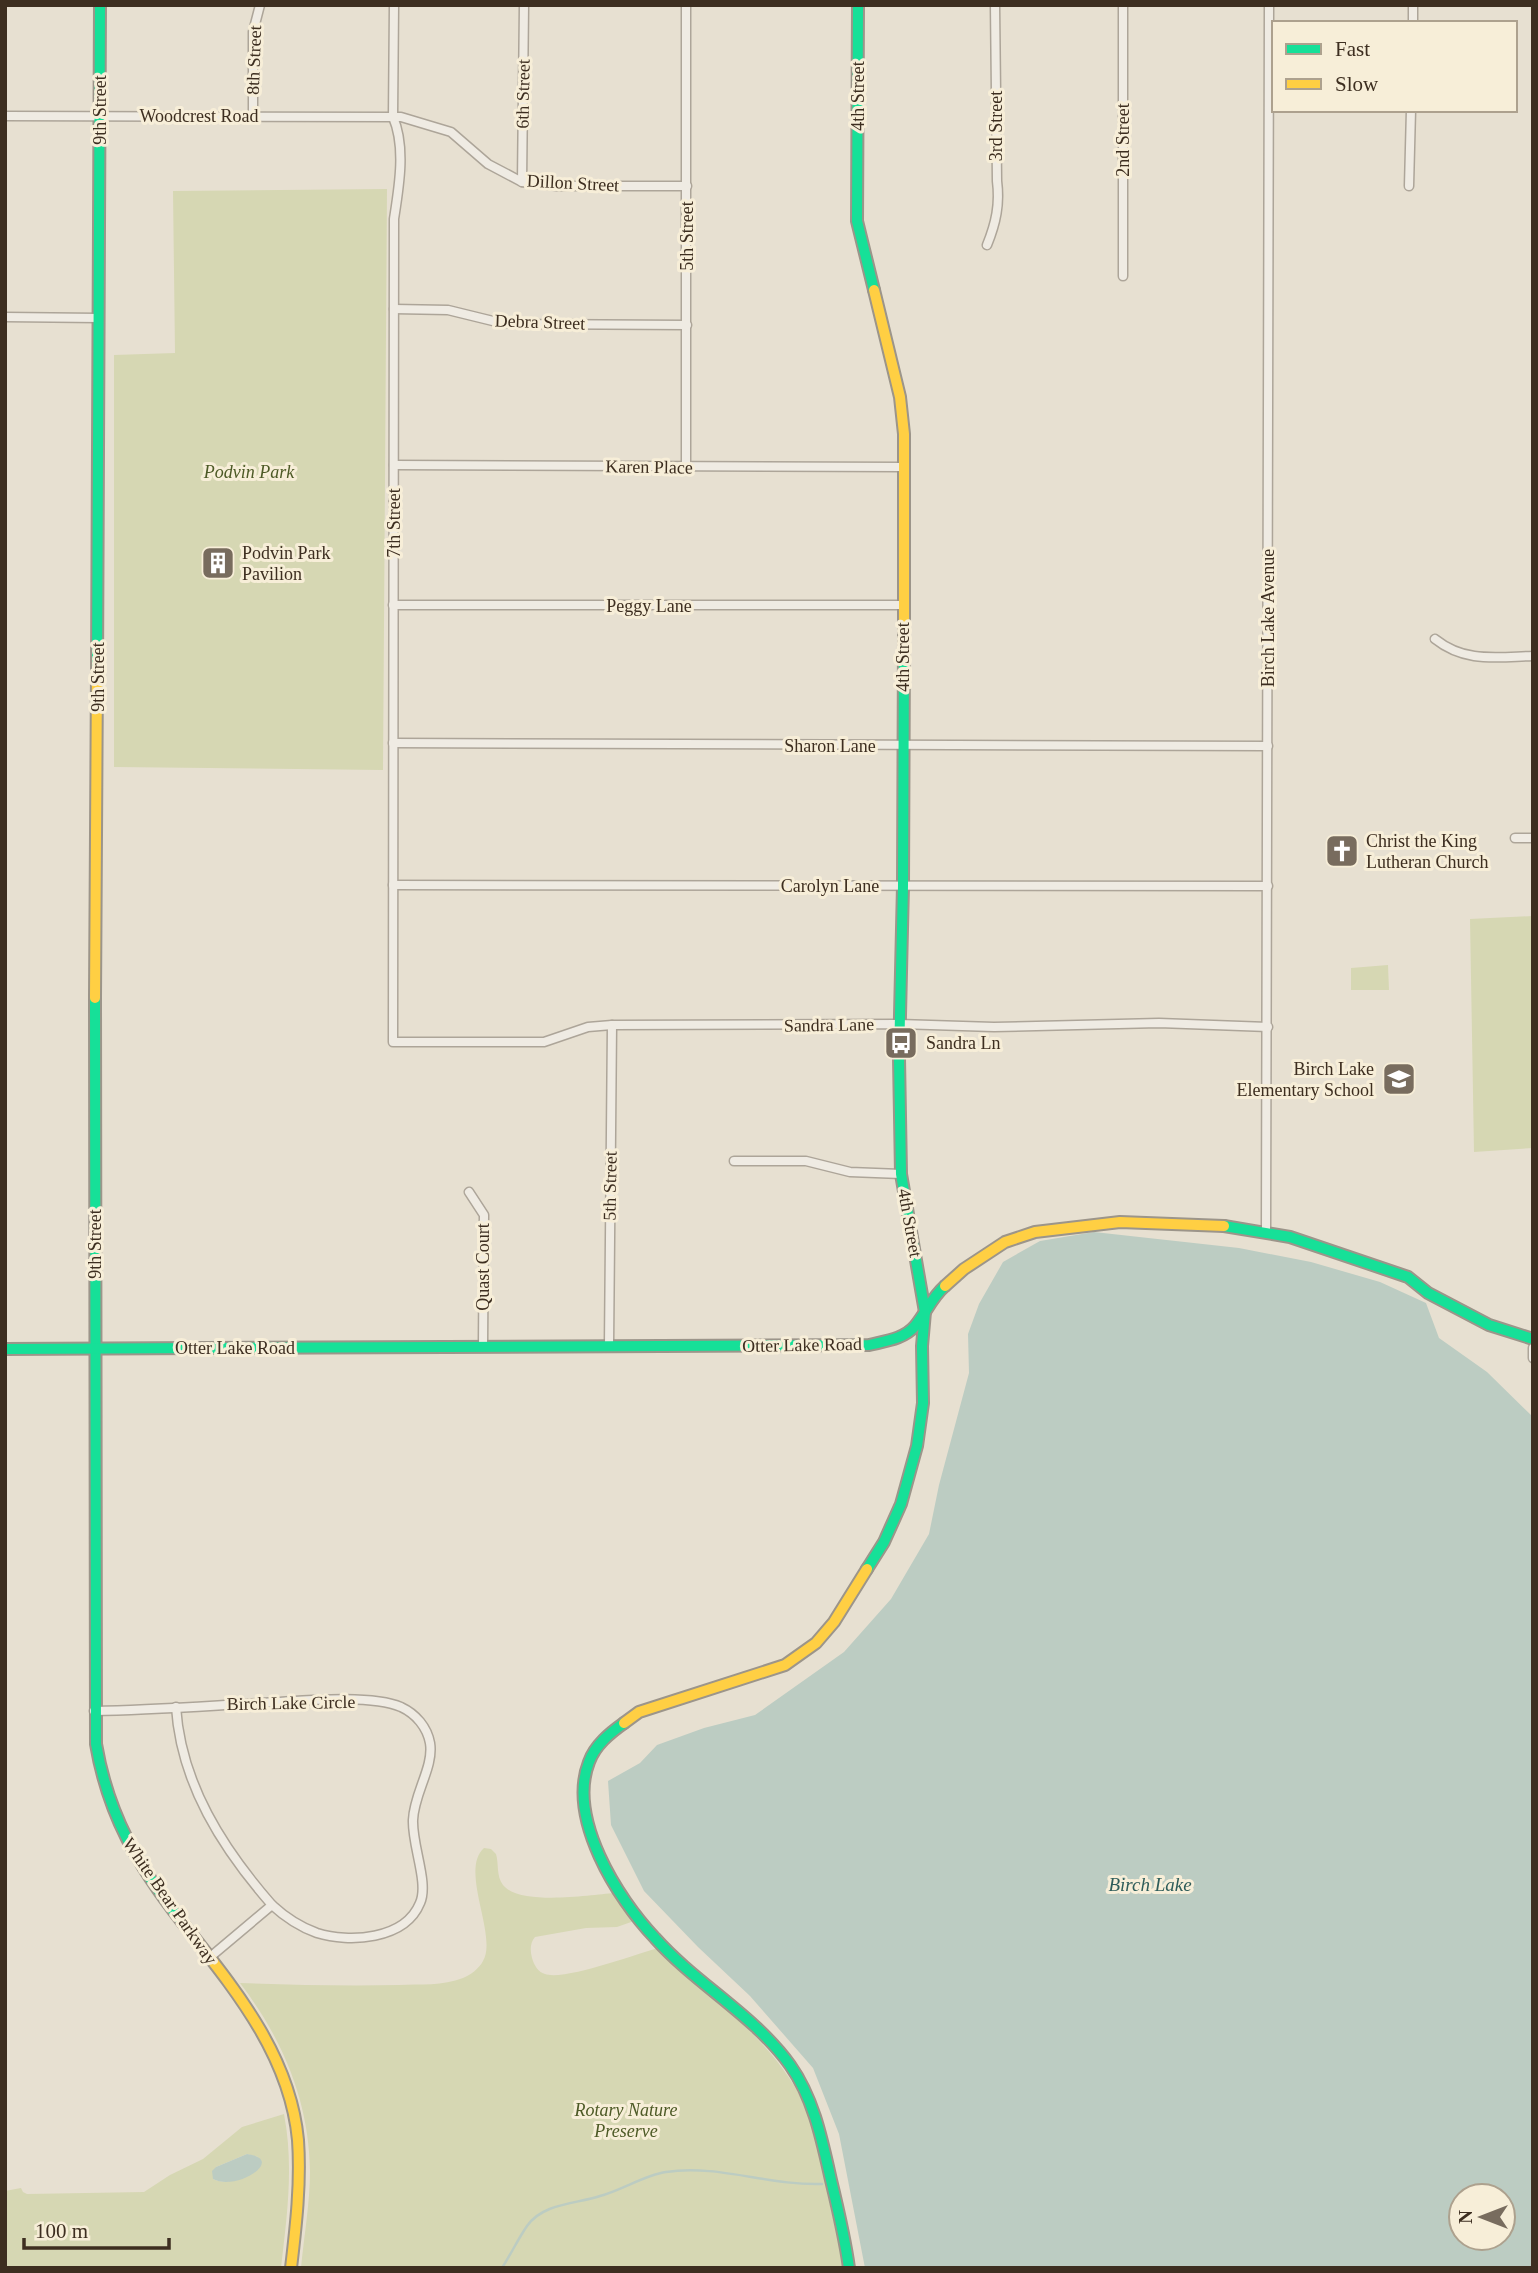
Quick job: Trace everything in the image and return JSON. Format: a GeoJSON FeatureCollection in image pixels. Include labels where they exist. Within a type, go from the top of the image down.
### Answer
{"type":"FeatureCollection","features":[{"type":"Feature","properties":{"kind":"street","name":"9th Street"},"geometry":{"type":"LineString","coordinates":[[94,1349],[100,5]]}},
{"type":"Feature","properties":{"kind":"street","name":"8th Street"},"geometry":{"type":"LineString","coordinates":[[253,115],[253,32],[260,5]]}},
{"type":"Feature","properties":{"kind":"street","name":"7th Street"},"geometry":{"type":"LineString","coordinates":[[393,1042],[394,219],[398,192],[399,132],[393,117],[394,5]]}},
{"type":"Feature","properties":{"kind":"street","name":"6th Street"},"geometry":{"type":"LineString","coordinates":[[522,182],[524,5]]}},
{"type":"Feature","properties":{"kind":"street","name":"5th Street"},"geometry":{"type":"LineString","coordinates":[[686,5],[686,467]]}},
{"type":"Feature","properties":{"kind":"street","name":"4th Street"},"geometry":{"type":"LineString","coordinates":[[849,2268],[818,2125],[792,2066],[763,2034],[665,1948],[644,1926],[619,1892],[601,1860],[586,1819],[581,1790],[583,1776],[594,1751],[622,1721],[639,1712],[785,1665],[816,1643],[834,1622],[869,1568],[901,1504],[917,1446],[922,1414],[925,1312],[901,1174],[899,1024],[904,606],[902,407],[857,221],[858,5]]}},
{"type":"Feature","properties":{"kind":"street","name":"3rd Street"},"geometry":{"type":"LineString","coordinates":[[987,245],[994,226],[999,191],[995,5]]}},
{"type":"Feature","properties":{"kind":"street","name":"2nd Street"},"geometry":{"type":"LineString","coordinates":[[1123,5],[1123,276]]}},
{"type":"Feature","properties":{"kind":"street","name":"Birch Lake Avenue"},"geometry":{"type":"LineString","coordinates":[[1266,1231],[1269,5]]}},
{"type":"Feature","properties":{"kind":"street"},"geometry":{"type":"LineString","coordinates":[[1409,186],[1411,112]]}},
{"type":"Feature","properties":{"kind":"street","name":"Woodcrest Road"},"geometry":{"type":"LineString","coordinates":[[5,116],[393,117]]}},
{"type":"Feature","properties":{"kind":"street","name":"Dillon Street"},"geometry":{"type":"LineString","coordinates":[[393,117],[423,122],[451,132],[488,164],[522,182],[556,186],[687,186]]}},
{"type":"Feature","properties":{"kind":"street","name":"Debra Street"},"geometry":{"type":"LineString","coordinates":[[394,309],[448,310],[497,322],[518,324],[687,325]]}},
{"type":"Feature","properties":{"kind":"street"},"geometry":{"type":"LineString","coordinates":[[5,317],[99,318]]}},
{"type":"Feature","properties":{"kind":"street","name":"Karen Place"},"geometry":{"type":"LineString","coordinates":[[394,465],[904,467]]}},
{"type":"Feature","properties":{"kind":"street","name":"Peggy Lane"},"geometry":{"type":"LineString","coordinates":[[393,605],[904,606]]}},
{"type":"Feature","properties":{"kind":"street"},"geometry":{"type":"LineString","coordinates":[[1435,639],[1446,648],[1471,657],[1533,656]]}},
{"type":"Feature","properties":{"kind":"street","name":"Sharon Lane"},"geometry":{"type":"LineString","coordinates":[[393,743],[1268,746]]}},
{"type":"Feature","properties":{"kind":"street"},"geometry":{"type":"LineString","coordinates":[[1515,838],[1533,838]]}},
{"type":"Feature","properties":{"kind":"street","name":"Carolyn Lane"},"geometry":{"type":"LineString","coordinates":[[393,885],[1268,886]]}},
{"type":"Feature","properties":{"kind":"street","name":"Sandra Lane"},"geometry":{"type":"LineString","coordinates":[[393,1042],[537,1042],[558,1039],[588,1027],[612,1026],[899,1024],[994,1027],[1159,1023],[1268,1027]]}},
{"type":"Feature","properties":{"kind":"street","name":"5th Street"},"geometry":{"type":"LineString","coordinates":[[608,1346],[612,1026]]}},
{"type":"Feature","properties":{"kind":"street"},"geometry":{"type":"LineString","coordinates":[[734,1160],[806,1161],[850,1172],[901,1174]]}},
{"type":"Feature","properties":{"kind":"street","name":"Quast Court"},"geometry":{"type":"LineString","coordinates":[[469,1192],[484,1215],[483,1347]]}},
{"type":"Feature","properties":{"kind":"street","name":"Otter Lake Road"},"geometry":{"type":"LineString","coordinates":[[5,1349],[876,1344],[898,1338],[914,1328],[936,1294],[964,1269],[1005,1242],[1035,1232],[1120,1222],[1213,1225],[1266,1231],[1329,1249],[1408,1277],[1428,1293],[1489,1325],[1533,1339]]}},
{"type":"Feature","properties":{"kind":"street"},"geometry":{"type":"LineString","coordinates":[[1533,1348],[1533,1358]]}},
{"type":"Feature","properties":{"kind":"street","name":"White Bear Parkway"},"geometry":{"type":"LineString","coordinates":[[94,1349],[94,1711],[99,1765],[118,1825],[144,1871],[265,2036],[282,2073],[298,2137],[300,2178],[291,2268]]}},
{"type":"Feature","properties":{"kind":"street","name":"Birch Lake Circle"},"geometry":{"type":"LineString","coordinates":[[94,1711],[176,1707],[321,1700],[400,1707],[414,1715],[425,1729],[430,1745],[430,1759],[417,1794],[413,1823],[413,1842],[423,1892],[413,1915],[400,1926],[379,1934],[338,1937],[304,1928],[272,1905],[228,1848],[202,1806],[183,1754],[176,1707]]}},
{"type":"Feature","properties":{"kind":"street"},"geometry":{"type":"LineString","coordinates":[[209,1958],[272,1905]]}},
{"type":"Feature","properties":{"kind":"green space","name":"Podvin Park"},"geometry":{"type":"Polygon","coordinates":[[[387,189],[383,770],[114,767],[114,355],[175,353],[173,191],[387,189]]]}},
{"type":"Feature","properties":{"kind":"green space"},"geometry":{"type":"Polygon","coordinates":[[[1533,916],[1533,1148],[1474,1152],[1470,919],[1533,916]]]}},
{"type":"Feature","properties":{"kind":"green space"},"geometry":{"type":"Polygon","coordinates":[[[1388,965],[1389,990],[1351,990],[1351,968],[1388,965]]]}},
{"type":"Feature","properties":{"kind":"green space","name":"Rotary Nature Preserve"},"geometry":{"type":"Polygon","coordinates":[[[484,1848],[491,1849],[496,1854],[501,1881],[512,1891],[556,1898],[614,1893],[634,1921],[617,1927],[586,1928],[535,1937],[531,1944],[531,1955],[540,1972],[568,1974],[658,1948],[764,2046],[798,2092],[811,2119],[844,2268],[301,2268],[310,2183],[305,2119],[280,2048],[269,2026],[240,1983],[423,1984],[448,1982],[469,1975],[481,1964],[486,1950],[475,1871],[477,1858],[484,1848]]]}},
{"type":"Feature","properties":{"kind":"green space"},"geometry":{"type":"Polygon","coordinates":[[[284,2114],[289,2172],[281,2268],[5,2268],[5,2191],[21,2188],[27,2194],[144,2192],[170,2175],[203,2159],[242,2127],[284,2114]],[[247,2154],[216,2167],[213,2179],[225,2182],[244,2176],[260,2166],[258,2157],[247,2154]]]}},
{"type":"Feature","properties":{"kind":"water","name":"Birch Lake"},"geometry":{"type":"Polygon","coordinates":[[[1094,1232],[1239,1248],[1311,1262],[1380,1282],[1426,1303],[1439,1338],[1487,1372],[1533,1417],[1533,2268],[865,2268],[839,2134],[813,2068],[750,1996],[644,1891],[611,1825],[608,1781],[640,1763],[657,1745],[704,1728],[755,1715],[844,1652],[891,1599],[929,1534],[939,1485],[969,1373],[968,1334],[979,1304],[1003,1262],[1040,1241],[1094,1232]]]}},
{"type":"Feature","properties":{"kind":"water"},"geometry":{"type":"Polygon","coordinates":[[[247,2154],[258,2157],[262,2162],[254,2173],[234,2181],[213,2179],[212,2171],[216,2167],[247,2154]]]}},
{"type":"Feature","properties":{"kind":"waterway"},"geometry":{"type":"LineString","coordinates":[[502,2268],[527,2226],[542,2213],[560,2205],[591,2199],[658,2174],[686,2170],[705,2171],[783,2182],[822,2184]]}},
{"type":"Feature","properties":{"kind":"traffic: fast"},"geometry":{"type":"LineString","coordinates":[[97,671],[100,5]]}},
{"type":"Feature","properties":{"kind":"traffic: fast"},"geometry":{"type":"LineString","coordinates":[[858,5],[857,221],[874,290]]}},
{"type":"Feature","properties":{"kind":"traffic: fast"},"geometry":{"type":"LineString","coordinates":[[867,1569],[884,1542],[901,1504],[917,1446],[923,1403],[922,1346],[925,1312],[901,1174],[899,1058],[904,641]]}},
{"type":"Feature","properties":{"kind":"traffic: fast"},"geometry":{"type":"LineString","coordinates":[[95,998],[96,1744],[108,1794],[127,1839],[152,1881],[182,1922]]}},
{"type":"Feature","properties":{"kind":"traffic: fast"},"geometry":{"type":"LineString","coordinates":[[1224,1226],[1290,1237],[1408,1277],[1428,1293],[1489,1325],[1533,1339]]}},
{"type":"Feature","properties":{"kind":"traffic: fast"},"geometry":{"type":"LineString","coordinates":[[5,1349],[869,1345],[894,1339],[911,1330],[945,1286]]}},
{"type":"Feature","properties":{"kind":"traffic: fast"},"geometry":{"type":"LineString","coordinates":[[624,1723],[599,1745],[589,1762],[584,1784],[590,1832],[612,1880],[640,1921],[671,1955],[776,2047],[798,2078],[820,2135],[849,2268]]}},
{"type":"Feature","properties":{"kind":"traffic: slow"},"geometry":{"type":"LineString","coordinates":[[874,290],[900,397],[904,434],[904,641]]}},
{"type":"Feature","properties":{"kind":"traffic: slow"},"geometry":{"type":"LineString","coordinates":[[95,998],[97,671]]}},
{"type":"Feature","properties":{"kind":"traffic: slow"},"geometry":{"type":"LineString","coordinates":[[945,1286],[964,1269],[1005,1242],[1035,1232],[1120,1222],[1224,1226]]}},
{"type":"Feature","properties":{"kind":"traffic: slow"},"geometry":{"type":"LineString","coordinates":[[624,1723],[639,1712],[785,1665],[816,1643],[834,1622],[867,1569]]}},
{"type":"Feature","properties":{"kind":"traffic: slow"},"geometry":{"type":"LineString","coordinates":[[182,1922],[221,1971],[256,2023],[284,2079],[293,2109],[299,2156],[298,2204],[291,2268]]}},
{"type":"Feature","properties":{"kind":"place","name":"Podvin Park Pavilion"},"geometry":{"type":"Point","coordinates":[218,563]}},
{"type":"Feature","properties":{"kind":"place","name":"Christ the King Lutheran Church"},"geometry":{"type":"Point","coordinates":[1342,851]}},
{"type":"Feature","properties":{"kind":"place","name":"Sandra Ln"},"geometry":{"type":"Point","coordinates":[901,1043]}},
{"type":"Feature","properties":{"kind":"place","name":"Birch Lake Elementary School"},"geometry":{"type":"Point","coordinates":[1399,1079]}}]}
